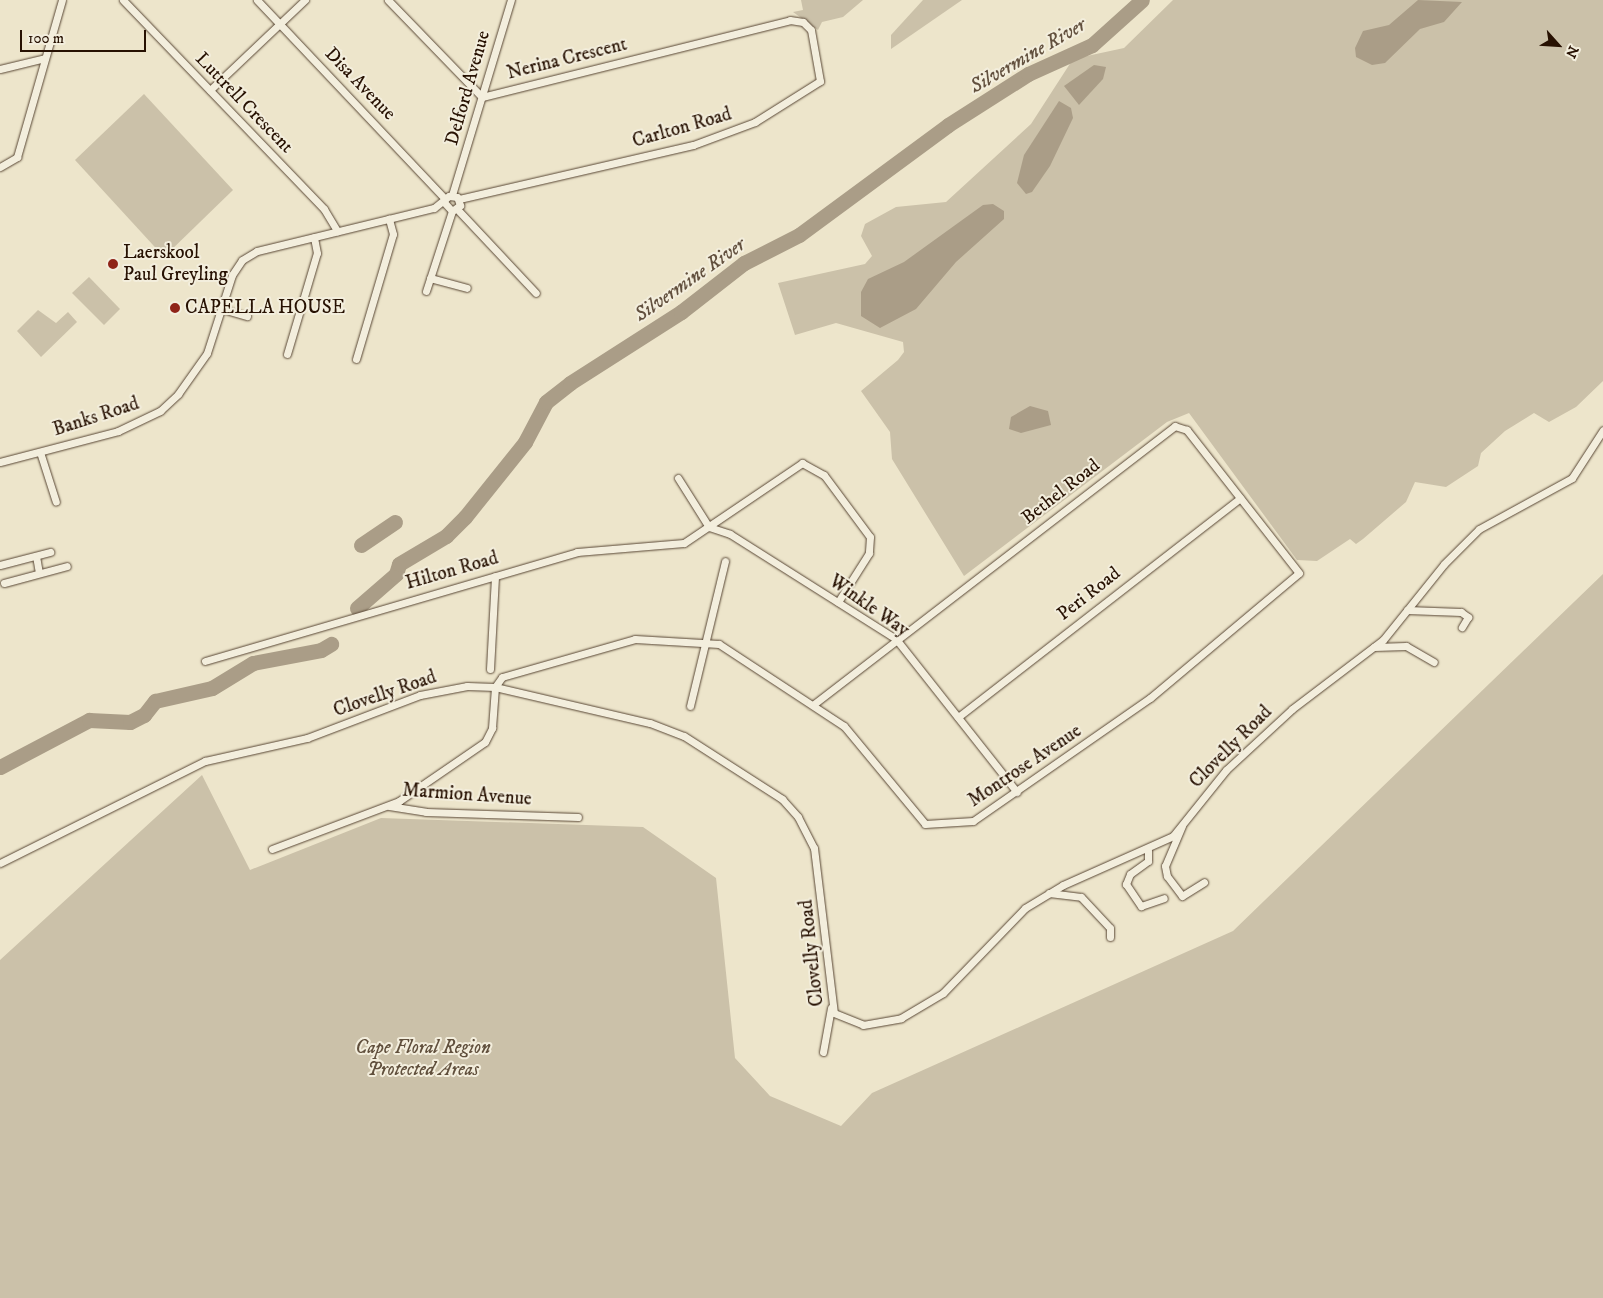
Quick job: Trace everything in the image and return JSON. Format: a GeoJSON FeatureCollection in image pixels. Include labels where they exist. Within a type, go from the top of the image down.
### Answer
{"type":"FeatureCollection","features":[{"type":"Feature","properties":{"kind":"street"},"geometry":{"type":"LineString","coordinates":[[0,167],[17,157],[62,0]]}},
{"type":"Feature","properties":{"kind":"street","name":"Luttrell Crescent"},"geometry":{"type":"LineString","coordinates":[[123,0],[324,209],[337,231]]}},
{"type":"Feature","properties":{"kind":"street","name":"Disa Avenue"},"geometry":{"type":"LineString","coordinates":[[257,0],[536,292]]}},
{"type":"Feature","properties":{"kind":"street"},"geometry":{"type":"LineString","coordinates":[[210,90],[304,0]]}},
{"type":"Feature","properties":{"kind":"street"},"geometry":{"type":"LineString","coordinates":[[388,0],[482,97]]}},
{"type":"Feature","properties":{"kind":"street","name":"Delford Avenue"},"geometry":{"type":"LineString","coordinates":[[426,291],[510,0]]}},
{"type":"Feature","properties":{"kind":"street","name":"Nerina Crescent"},"geometry":{"type":"LineString","coordinates":[[482,97],[790,20]]}},
{"type":"Feature","properties":{"kind":"street","name":"Carlton Road"},"geometry":{"type":"LineString","coordinates":[[217,328],[232,275],[242,260],[258,251],[693,145],[763,118],[820,81],[811,30],[803,22],[790,20]]}},
{"type":"Feature","properties":{"kind":"street"},"geometry":{"type":"LineString","coordinates":[[0,69],[45,58]]}},
{"type":"Feature","properties":{"kind":"street"},"geometry":{"type":"LineString","coordinates":[[356,358],[393,234],[389,219]]}},
{"type":"Feature","properties":{"kind":"street"},"geometry":{"type":"LineString","coordinates":[[287,354],[317,253],[314,237]]}},
{"type":"Feature","properties":{"kind":"street"},"geometry":{"type":"LineString","coordinates":[[430,278],[467,288]]}},
{"type":"Feature","properties":{"kind":"street"},"geometry":{"type":"LineString","coordinates":[[222,309],[247,316]]}},
{"type":"Feature","properties":{"kind":"street","name":"Banks Road"},"geometry":{"type":"LineString","coordinates":[[0,462],[118,431],[160,411],[194,375],[217,328]]}},
{"type":"Feature","properties":{"kind":"street","name":"Bethel Road"},"geometry":{"type":"LineString","coordinates":[[814,704],[1175,426],[1187,430],[1299,573]]}},
{"type":"Feature","properties":{"kind":"street","name":"Clovelly Road"},"geometry":{"type":"LineString","coordinates":[[0,863],[206,761],[307,738],[420,695],[467,686],[495,687],[650,723],[684,736],[782,799],[798,817],[814,848],[831,1008],[841,1019],[863,1025],[916,1013],[963,974],[1014,918],[1049,893],[1148,850],[1182,826],[1226,770],[1292,709],[1374,647],[1479,529],[1572,478],[1603,430]]}},
{"type":"Feature","properties":{"kind":"street"},"geometry":{"type":"LineString","coordinates":[[40,452],[56,502]]}},
{"type":"Feature","properties":{"kind":"street","name":"Hilton Road"},"geometry":{"type":"LineString","coordinates":[[205,661],[580,551],[674,546],[709,527],[794,465],[812,465],[870,536],[869,553],[838,602]]}},
{"type":"Feature","properties":{"kind":"street"},"geometry":{"type":"LineString","coordinates":[[678,478],[709,527]]}},
{"type":"Feature","properties":{"kind":"street","name":"Peri Road"},"geometry":{"type":"LineString","coordinates":[[958,717],[1240,498]]}},
{"type":"Feature","properties":{"kind":"street","name":"Winkle Way"},"geometry":{"type":"LineString","coordinates":[[709,527],[730,534],[896,640],[1017,792]]}},
{"type":"Feature","properties":{"kind":"street"},"geometry":{"type":"LineString","coordinates":[[0,565],[50,552]]}},
{"type":"Feature","properties":{"kind":"street"},"geometry":{"type":"LineString","coordinates":[[36,556],[39,573]]}},
{"type":"Feature","properties":{"kind":"street"},"geometry":{"type":"LineString","coordinates":[[690,706],[725,561]]}},
{"type":"Feature","properties":{"kind":"street"},"geometry":{"type":"LineString","coordinates":[[4,583],[67,566]]}},
{"type":"Feature","properties":{"kind":"street","name":"Montrose Avenue"},"geometry":{"type":"LineString","coordinates":[[495,687],[513,672],[630,640],[706,641],[719,644],[814,704],[850,730],[929,827],[973,821],[1150,698],[1299,573]]}},
{"type":"Feature","properties":{"kind":"street"},"geometry":{"type":"LineString","coordinates":[[490,669],[495,576]]}},
{"type":"Feature","properties":{"kind":"street"},"geometry":{"type":"LineString","coordinates":[[1407,610],[1461,612],[1468,617],[1462,627]]}},
{"type":"Feature","properties":{"kind":"street"},"geometry":{"type":"LineString","coordinates":[[1374,647],[1406,646],[1434,662]]}},
{"type":"Feature","properties":{"kind":"street"},"geometry":{"type":"LineString","coordinates":[[388,806],[487,739],[495,687]]}},
{"type":"Feature","properties":{"kind":"street","name":"Marmion Avenue"},"geometry":{"type":"LineString","coordinates":[[272,849],[388,806],[426,812],[578,817]]}},
{"type":"Feature","properties":{"kind":"street"},"geometry":{"type":"LineString","coordinates":[[1182,826],[1165,866],[1167,876],[1182,896],[1204,882]]}},
{"type":"Feature","properties":{"kind":"street"},"geometry":{"type":"LineString","coordinates":[[1148,850],[1148,861],[1130,874],[1126,884],[1141,906],[1164,898]]}},
{"type":"Feature","properties":{"kind":"street"},"geometry":{"type":"LineString","coordinates":[[1049,893],[1080,897],[1110,928],[1110,937]]}},
{"type":"Feature","properties":{"kind":"street"},"geometry":{"type":"LineString","coordinates":[[823,1052],[831,1008]]}},
{"type":"Feature","properties":{"kind":"green space"},"geometry":{"type":"Polygon","coordinates":[[[801,0],[863,0],[843,17],[822,22],[818,30],[793,12],[803,10],[801,0]]]}},
{"type":"Feature","properties":{"kind":"green space"},"geometry":{"type":"Polygon","coordinates":[[[923,0],[962,0],[891,49],[891,35],[923,0]]]}},
{"type":"Feature","properties":{"kind":"green space"},"geometry":{"type":"Polygon","coordinates":[[[1173,0],[1603,0],[1603,381],[1576,407],[1549,422],[1534,413],[1505,431],[1481,453],[1478,466],[1446,487],[1415,482],[1406,502],[1363,539],[1356,544],[1350,539],[1317,561],[1297,560],[1189,413],[1167,422],[964,576],[892,459],[890,432],[861,391],[898,360],[904,352],[903,342],[836,323],[795,335],[778,283],[865,264],[872,256],[861,236],[865,224],[896,207],[946,202],[1031,124],[1073,59],[1124,48],[1173,0]]]}},
{"type":"Feature","properties":{"kind":"green space"},"geometry":{"type":"Polygon","coordinates":[[[144,94],[233,190],[164,257],[75,160],[144,94]]]}},
{"type":"Feature","properties":{"kind":"green space"},"geometry":{"type":"Polygon","coordinates":[[[89,277],[120,309],[104,325],[72,293],[89,277]]]}},
{"type":"Feature","properties":{"kind":"green space"},"geometry":{"type":"Polygon","coordinates":[[[38,310],[56,323],[68,312],[77,322],[41,357],[17,331],[38,310]]]}},
{"type":"Feature","properties":{"kind":"green space","name":"Cape Floral Region Protected Areas"},"geometry":{"type":"Polygon","coordinates":[[[1603,574],[1603,1298],[0,1298],[0,960],[202,775],[250,870],[381,818],[643,827],[716,878],[735,1058],[770,1096],[841,1126],[872,1093],[1233,931],[1603,574]]]}},
{"type":"Feature","properties":{"kind":"shaded area"},"geometry":{"type":"Polygon","coordinates":[[[1418,0],[1462,2],[1444,22],[1420,29],[1385,63],[1372,65],[1356,57],[1355,48],[1363,31],[1389,25],[1418,0]]]}},
{"type":"Feature","properties":{"kind":"shaded area"},"geometry":{"type":"Polygon","coordinates":[[[1094,65],[1106,67],[1103,79],[1079,105],[1064,86],[1094,65]]]}},
{"type":"Feature","properties":{"kind":"shaded area"},"geometry":{"type":"Polygon","coordinates":[[[1059,101],[1071,108],[1073,118],[1050,166],[1032,192],[1026,194],[1017,183],[1024,155],[1059,101]]]}},
{"type":"Feature","properties":{"kind":"shaded area"},"geometry":{"type":"Polygon","coordinates":[[[993,204],[1004,211],[1004,219],[956,262],[916,309],[880,328],[861,316],[861,292],[868,279],[904,262],[983,205],[993,204]]]}},
{"type":"Feature","properties":{"kind":"shaded area"},"geometry":{"type":"Polygon","coordinates":[[[1030,406],[1048,411],[1051,425],[1021,433],[1009,429],[1011,417],[1030,406]]]}},
{"type":"Feature","properties":{"kind":"waterway","name":"Silvermine River"},"geometry":{"type":"LineString","coordinates":[[357,608],[396,574],[399,564],[446,536],[465,517],[525,442],[546,402],[570,383],[681,312],[744,263],[799,235],[948,125],[1028,74],[1092,45],[1142,0]]}},
{"type":"Feature","properties":{"kind":"waterway"},"geometry":{"type":"LineString","coordinates":[[361,545],[395,522]]}},
{"type":"Feature","properties":{"kind":"waterway","name":"Silvermine River"},"geometry":{"type":"LineString","coordinates":[[0,767],[89,720],[130,722],[144,715],[155,701],[212,688],[253,663],[321,650],[331,644]]}},
{"type":"Feature","properties":{"kind":"place","name":"Laerskool Paul Greyling"},"geometry":{"type":"Point","coordinates":[113,264]}},
{"type":"Feature","properties":{"kind":"place","name":"CAPELLA HOUSE"},"geometry":{"type":"Point","coordinates":[175,308]}}]}
